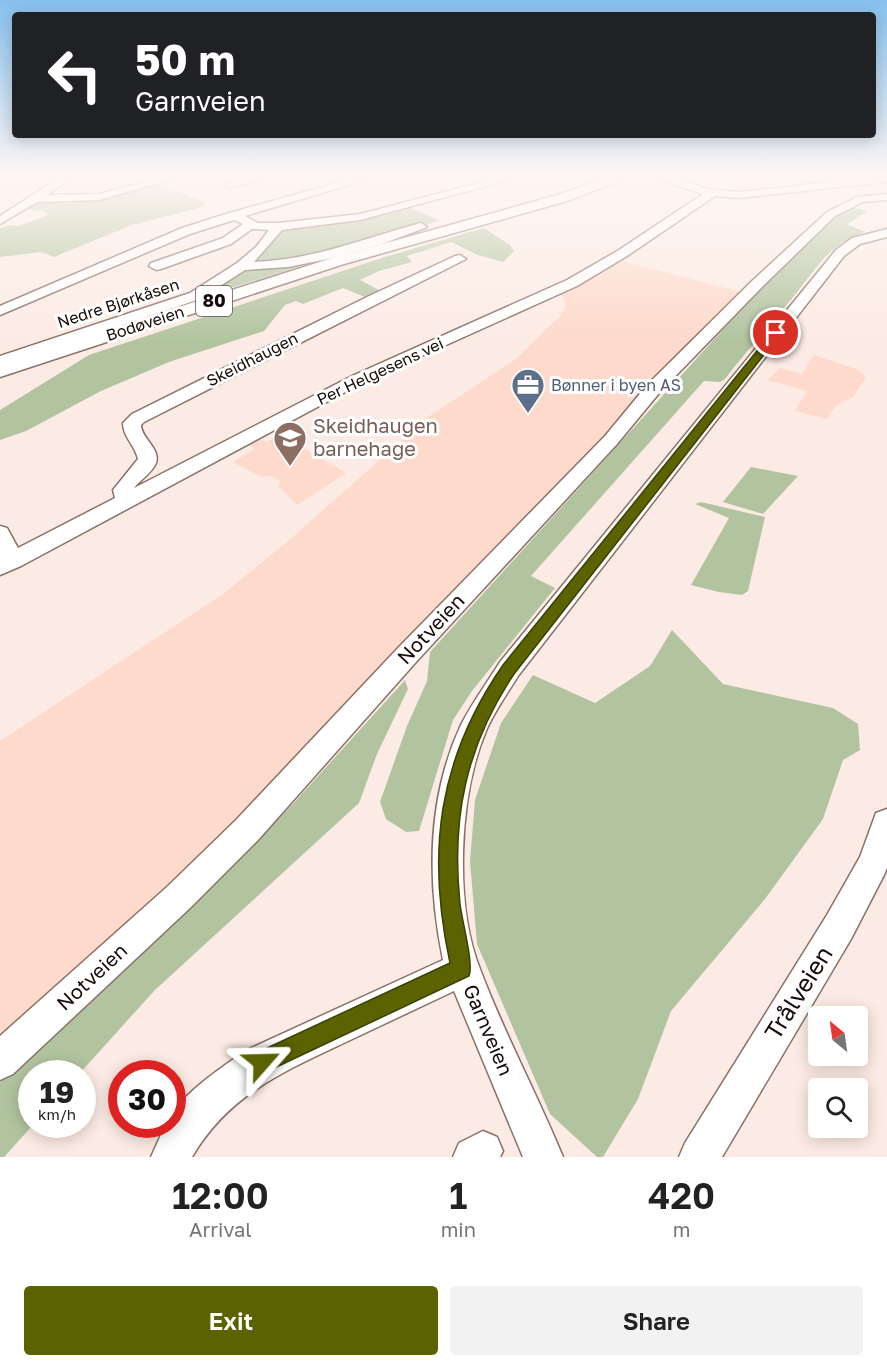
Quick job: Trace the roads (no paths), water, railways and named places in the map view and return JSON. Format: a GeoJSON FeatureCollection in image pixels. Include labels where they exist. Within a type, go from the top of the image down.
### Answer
{"type":"FeatureCollection","features":[{"type":"Feature","properties":{"kind":"main road","name":"Bodøveien"},"geometry":{"type":"LineString","coordinates":[[0,371],[416,233]]}},
{"type":"Feature","properties":{"kind":"street"},"geometry":{"type":"LineString","coordinates":[[0,311],[181,233]]}},
{"type":"Feature","properties":{"kind":"street"},"geometry":{"type":"LineString","coordinates":[[156,266],[226,241],[238,233]]}},
{"type":"Feature","properties":{"kind":"street","name":"Nedre Bjørkåsen"},"geometry":{"type":"LineString","coordinates":[[0,361],[195,296],[242,266],[260,250],[273,233]]}},
{"type":"Feature","properties":{"kind":"street"},"geometry":{"type":"LineString","coordinates":[[242,266],[275,266],[315,259],[414,233]]}},
{"type":"Feature","properties":{"kind":"street","name":"Per Helgesens vei"},"geometry":{"type":"LineString","coordinates":[[0,533],[6,564],[358,379],[572,284],[653,233]]}},
{"type":"Feature","properties":{"kind":"street","name":"Notveien"},"geometry":{"type":"LineString","coordinates":[[0,1060],[179,897],[247,830],[421,640],[610,440],[654,388],[811,233]]}},
{"type":"Feature","properties":{"kind":"street","name":"Garnveien"},"geometry":{"type":"LineString","coordinates":[[543,1157],[462,969],[453,928],[448,888],[449,828],[461,763],[474,727],[491,695],[516,660],[840,253],[856,241],[884,233]]}},
{"type":"Feature","properties":{"kind":"street"},"geometry":{"type":"LineString","coordinates":[[187,255],[203,261]]}},
{"type":"Feature","properties":{"kind":"street","name":"Skeidhaugen"},"geometry":{"type":"LineString","coordinates":[[127,500],[123,496],[123,490],[142,470],[148,458],[147,451],[132,432],[132,423],[138,418],[380,296],[460,259]]}},
{"type":"Feature","properties":{"kind":"street","name":"Trålveien"},"geometry":{"type":"LineString","coordinates":[[699,1157],[839,927],[873,864],[887,823]]}},
{"type":"Feature","properties":{"kind":"street"},"geometry":{"type":"LineString","coordinates":[[171,1157],[192,1120],[237,1077],[262,1062],[462,969]]}},
{"type":"Feature","properties":{"kind":"place","name":"Bønner i byen AS"},"geometry":{"type":"Point","coordinates":[528,414]}},
{"type":"Feature","properties":{"kind":"place","name":"Skeidhaugen barnehage"},"geometry":{"type":"Point","coordinates":[290,467]}}]}
